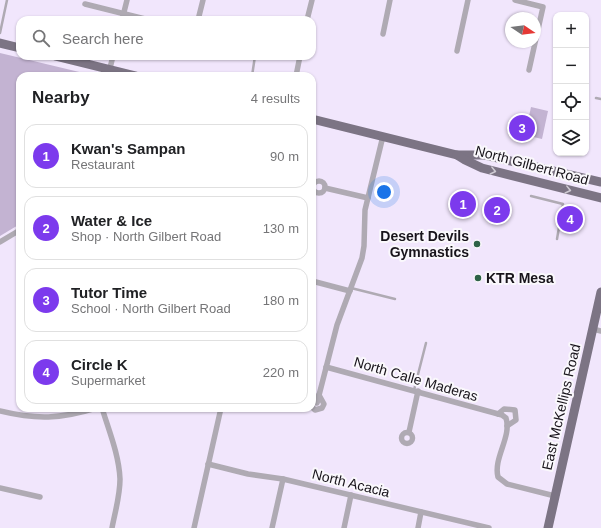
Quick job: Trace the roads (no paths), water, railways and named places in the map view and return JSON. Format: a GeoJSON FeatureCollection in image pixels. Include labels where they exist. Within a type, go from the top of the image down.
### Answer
{"type":"FeatureCollection","features":[{"type":"Feature","properties":{"kind":"main road"},"geometry":{"type":"LineString","coordinates":[[0,43],[16,47]]}},
{"type":"Feature","properties":{"kind":"main road"},"geometry":{"type":"LineString","coordinates":[[67,60],[106,72]]}},
{"type":"Feature","properties":{"kind":"main road","name":"North Gilbert Road"},"geometry":{"type":"LineString","coordinates":[[316,120],[457,155],[485,155],[601,182]]}},
{"type":"Feature","properties":{"kind":"main road","name":"North Gilbert Road"},"geometry":{"type":"LineString","coordinates":[[457,155],[482,168],[601,198]]}},
{"type":"Feature","properties":{"kind":"main road","name":"East McKellips Road"},"geometry":{"type":"LineString","coordinates":[[548,528],[597,330],[601,292]]}},
{"type":"Feature","properties":{"kind":"street"},"geometry":{"type":"LineString","coordinates":[[123,14],[126,0]]}},
{"type":"Feature","properties":{"kind":"street"},"geometry":{"type":"LineString","coordinates":[[199,16],[203,0]]}},
{"type":"Feature","properties":{"kind":"street"},"geometry":{"type":"LineString","coordinates":[[309,16],[312,0]]}},
{"type":"Feature","properties":{"kind":"street"},"geometry":{"type":"LineString","coordinates":[[383,34],[390,0]]}},
{"type":"Feature","properties":{"kind":"street"},"geometry":{"type":"LineString","coordinates":[[457,51],[468,0]]}},
{"type":"Feature","properties":{"kind":"street"},"geometry":{"type":"LineString","coordinates":[[514,0],[543,7],[529,70]]}},
{"type":"Feature","properties":{"kind":"street"},"geometry":{"type":"LineString","coordinates":[[85,4],[132,16]]}},
{"type":"Feature","properties":{"kind":"street"},"geometry":{"type":"LineString","coordinates":[[109,72],[112,60]]}},
{"type":"Feature","properties":{"kind":"street"},"geometry":{"type":"LineString","coordinates":[[297,72],[299,60]]}},
{"type":"Feature","properties":{"kind":"street"},"geometry":{"type":"LineString","coordinates":[[316,403],[337,325],[363,252],[364,220],[383,136]]}},
{"type":"Feature","properties":{"kind":"street"},"geometry":{"type":"LineString","coordinates":[[325,188],[368,198]]}},
{"type":"Feature","properties":{"kind":"street"},"geometry":{"type":"LineString","coordinates":[[0,242],[16,232]]}},
{"type":"Feature","properties":{"kind":"street"},"geometry":{"type":"LineString","coordinates":[[316,282],[350,289]]}},
{"type":"Feature","properties":{"kind":"street","name":"North Calle Maderas"},"geometry":{"type":"LineString","coordinates":[[326,367],[498,414],[504,409],[515,410],[516,420],[507,426],[497,468],[498,477],[507,484],[555,496]]}},
{"type":"Feature","properties":{"kind":"street"},"geometry":{"type":"LineString","coordinates":[[409,432],[416,391]]}},
{"type":"Feature","properties":{"kind":"street"},"geometry":{"type":"LineString","coordinates":[[316,410],[322,408],[324,404],[319,395]]}},
{"type":"Feature","properties":{"kind":"street"},"geometry":{"type":"LineString","coordinates":[[0,411],[24,416],[51,418],[70,416],[83,412]]}},
{"type":"Feature","properties":{"kind":"street"},"geometry":{"type":"LineString","coordinates":[[103,412],[115,449],[119,471],[118,496],[112,528]]}},
{"type":"Feature","properties":{"kind":"street"},"geometry":{"type":"LineString","coordinates":[[194,528],[220,412]]}},
{"type":"Feature","properties":{"kind":"street"},"geometry":{"type":"LineString","coordinates":[[498,414],[506,418],[507,426]]}},
{"type":"Feature","properties":{"kind":"street","name":"North Acacia"},"geometry":{"type":"LineString","coordinates":[[208,464],[248,474],[283,479],[488,528]]}},
{"type":"Feature","properties":{"kind":"street"},"geometry":{"type":"LineString","coordinates":[[272,528],[283,479]]}},
{"type":"Feature","properties":{"kind":"street"},"geometry":{"type":"LineString","coordinates":[[0,488],[40,497]]}},
{"type":"Feature","properties":{"kind":"street"},"geometry":{"type":"LineString","coordinates":[[344,528],[352,495]]}},
{"type":"Feature","properties":{"kind":"street"},"geometry":{"type":"LineString","coordinates":[[418,528],[421,512]]}},
{"type":"Feature","properties":{"kind":"lane"},"geometry":{"type":"LineString","coordinates":[[0,33],[8,0]]}},
{"type":"Feature","properties":{"kind":"lane"},"geometry":{"type":"LineString","coordinates":[[253,72],[254,60]]}},
{"type":"Feature","properties":{"kind":"lane"},"geometry":{"type":"LineString","coordinates":[[596,98],[601,99]]}},
{"type":"Feature","properties":{"kind":"lane"},"geometry":{"type":"LineString","coordinates":[[531,196],[563,204],[557,238]]}},
{"type":"Feature","properties":{"kind":"lane"},"geometry":{"type":"LineString","coordinates":[[350,289],[395,299]]}},
{"type":"Feature","properties":{"kind":"lane"},"geometry":{"type":"LineString","coordinates":[[416,391],[426,343]]}},
{"type":"Feature","properties":{"kind":"place","name":"Tutor Time"},"geometry":{"type":"Point","coordinates":[522,128]}},
{"type":"Feature","properties":{"kind":"place","name":"Kwan's Sampan"},"geometry":{"type":"Point","coordinates":[463,204]}},
{"type":"Feature","properties":{"kind":"place","name":"Water & Ice"},"geometry":{"type":"Point","coordinates":[497,210]}},
{"type":"Feature","properties":{"kind":"place","name":"Circle K"},"geometry":{"type":"Point","coordinates":[570,219]}},
{"type":"Feature","properties":{"kind":"place","name":"Desert Devils Gymnastics"},"geometry":{"type":"Point","coordinates":[477,244]}},
{"type":"Feature","properties":{"kind":"place","name":"KTR Mesa"},"geometry":{"type":"Point","coordinates":[478,278]}}]}
